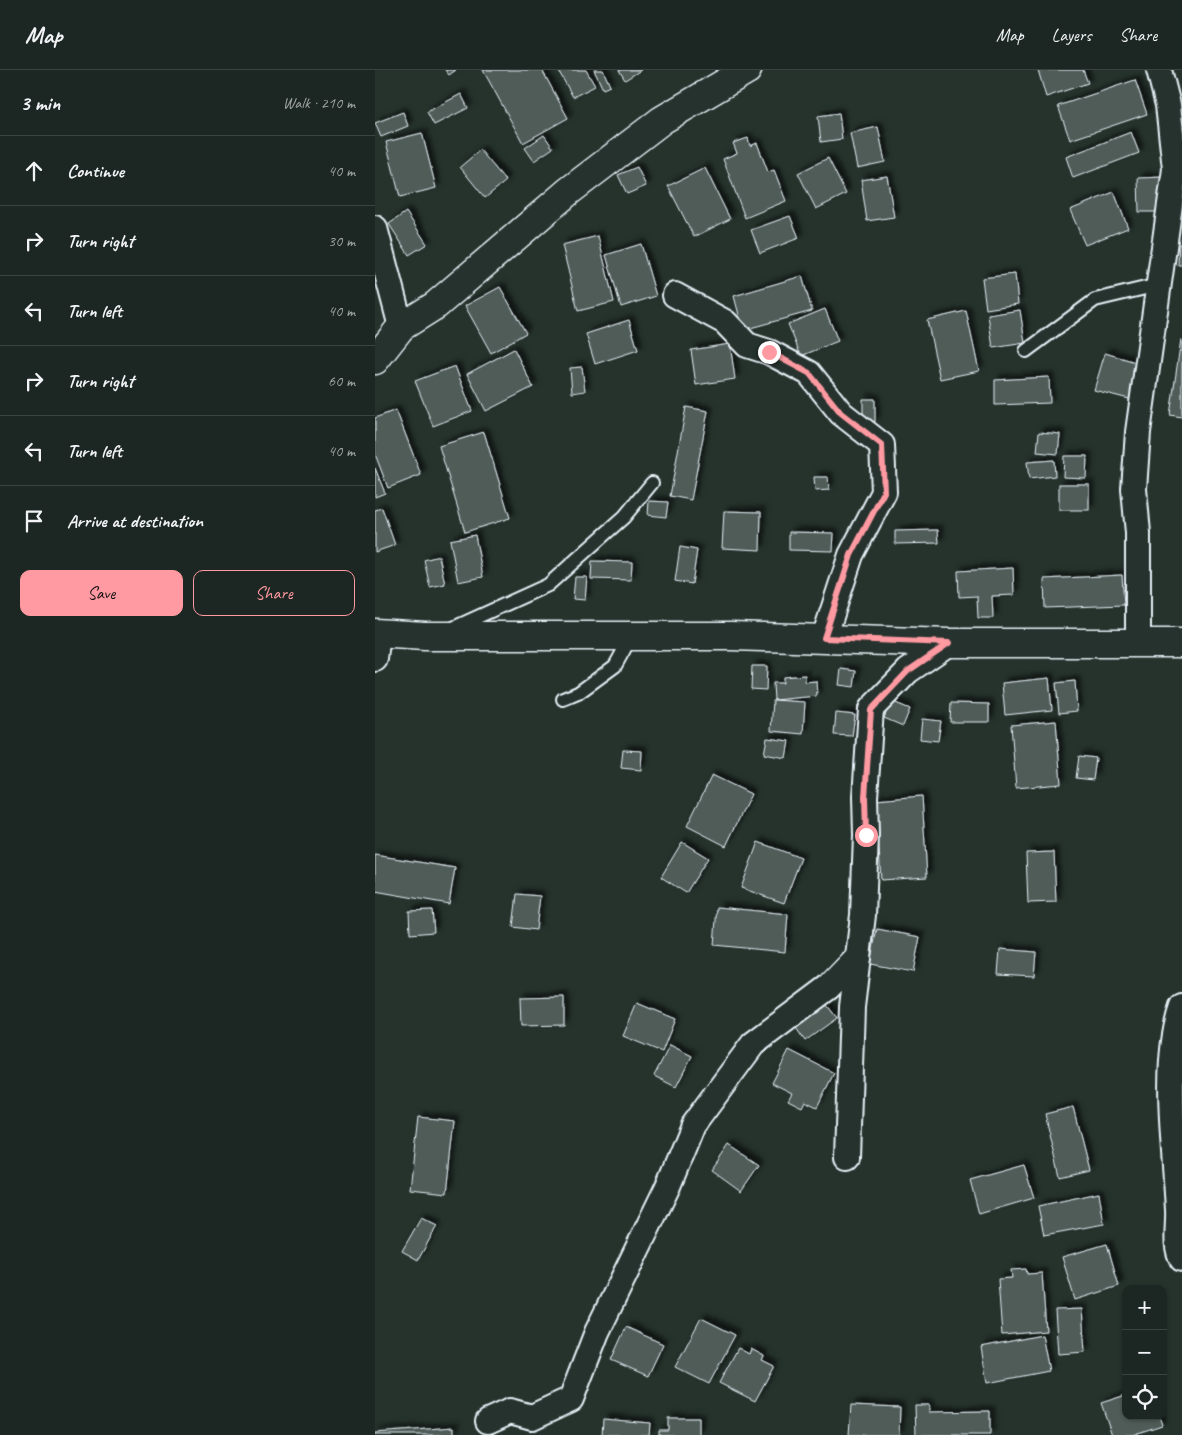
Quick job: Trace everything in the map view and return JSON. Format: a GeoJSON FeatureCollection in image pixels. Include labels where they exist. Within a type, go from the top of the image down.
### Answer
{"type":"FeatureCollection","features":[{"type":"Feature","properties":{"kind":"main road"},"geometry":{"type":"LineString","coordinates":[[375,360],[401,326],[437,305],[569,191],[662,120],[747,70]]}},
{"type":"Feature","properties":{"kind":"main road"},"geometry":{"type":"LineString","coordinates":[[376,633],[436,636],[824,638],[949,643],[1182,643]]}},
{"type":"Feature","properties":{"kind":"street"},"geometry":{"type":"LineString","coordinates":[[1138,643],[1138,533],[1134,489],[1138,432],[1158,285],[1179,166],[1159,70]]}},
{"type":"Feature","properties":{"kind":"street"},"geometry":{"type":"LineString","coordinates":[[375,228],[401,326]]}},
{"type":"Feature","properties":{"kind":"street"},"geometry":{"type":"LineString","coordinates":[[675,295],[725,322],[747,345],[769,352],[809,373],[841,413],[882,445],[884,492],[851,555],[824,638]]}},
{"type":"Feature","properties":{"kind":"street"},"geometry":{"type":"LineString","coordinates":[[375,659],[376,633]]}},
{"type":"Feature","properties":{"kind":"street"},"geometry":{"type":"LineString","coordinates":[[847,1157],[852,1007],[863,915],[866,835],[865,797],[871,710],[908,671],[949,643]]}},
{"type":"Feature","properties":{"kind":"street"},"geometry":{"type":"LineString","coordinates":[[488,1421],[510,1411],[532,1417],[571,1399],[597,1332],[668,1186],[693,1125],[753,1044],[829,987],[858,957]]}},
{"type":"Feature","properties":{"kind":"street"},"geometry":{"type":"LineString","coordinates":[[1182,1007],[1175,1028],[1172,1110],[1179,1224],[1177,1251],[1182,1259]]}},
{"type":"Feature","properties":{"kind":"lane"},"geometry":{"type":"LineString","coordinates":[[1026,351],[1095,300],[1158,285]]}},
{"type":"Feature","properties":{"kind":"lane"},"geometry":{"type":"LineString","coordinates":[[436,636],[549,585],[624,517],[652,483]]}},
{"type":"Feature","properties":{"kind":"lane"},"geometry":{"type":"LineString","coordinates":[[563,699],[578,693],[615,666],[631,638]]}},
{"type":"Feature","properties":{"kind":"building"},"geometry":{"type":"Polygon","coordinates":[[[445,70],[456,70],[449,75],[445,70]]]}},
{"type":"Feature","properties":{"kind":"building"},"geometry":{"type":"Polygon","coordinates":[[[483,70],[542,70],[568,118],[523,143],[483,70]]]}},
{"type":"Feature","properties":{"kind":"building"},"geometry":{"type":"Polygon","coordinates":[[[558,70],[586,70],[595,86],[573,97],[558,70]]]}},
{"type":"Feature","properties":{"kind":"building"},"geometry":{"type":"Polygon","coordinates":[[[594,70],[603,70],[610,86],[603,89],[594,70]]]}},
{"type":"Feature","properties":{"kind":"building"},"geometry":{"type":"Polygon","coordinates":[[[619,70],[641,70],[625,80],[619,70]]]}},
{"type":"Feature","properties":{"kind":"building"},"geometry":{"type":"Polygon","coordinates":[[[1038,70],[1083,70],[1088,83],[1046,97],[1038,70]]]}},
{"type":"Feature","properties":{"kind":"building"},"geometry":{"type":"Polygon","coordinates":[[[1135,80],[1147,114],[1070,140],[1058,106],[1135,80]]]}},
{"type":"Feature","properties":{"kind":"building"},"geometry":{"type":"Polygon","coordinates":[[[461,94],[468,108],[434,125],[427,112],[461,94]]]}},
{"type":"Feature","properties":{"kind":"building"},"geometry":{"type":"Polygon","coordinates":[[[403,112],[408,126],[381,137],[375,123],[403,112]]]}},
{"type":"Feature","properties":{"kind":"building"},"geometry":{"type":"Polygon","coordinates":[[[839,113],[842,139],[821,142],[818,116],[839,113]]]}},
{"type":"Feature","properties":{"kind":"building"},"geometry":{"type":"Polygon","coordinates":[[[878,127],[885,162],[857,168],[850,133],[878,127]]]}},
{"type":"Feature","properties":{"kind":"building"},"geometry":{"type":"Polygon","coordinates":[[[1131,132],[1139,153],[1073,178],[1066,157],[1131,132]]]}},
{"type":"Feature","properties":{"kind":"building"},"geometry":{"type":"Polygon","coordinates":[[[422,133],[436,188],[400,197],[386,142],[422,133]]]}},
{"type":"Feature","properties":{"kind":"building"},"geometry":{"type":"Polygon","coordinates":[[[544,135],[553,148],[534,161],[525,148],[544,135]]]}},
{"type":"Feature","properties":{"kind":"building"},"geometry":{"type":"Polygon","coordinates":[[[748,138],[750,146],[757,143],[768,172],[774,170],[786,201],[745,218],[723,159],[737,153],[733,143],[748,138]]]}},
{"type":"Feature","properties":{"kind":"building"},"geometry":{"type":"Polygon","coordinates":[[[480,150],[506,181],[485,198],[460,167],[480,150]]]}},
{"type":"Feature","properties":{"kind":"building"},"geometry":{"type":"Polygon","coordinates":[[[828,158],[846,194],[816,209],[798,173],[828,158]]]}},
{"type":"Feature","properties":{"kind":"building"},"geometry":{"type":"Polygon","coordinates":[[[637,167],[646,186],[627,194],[618,175],[637,167]]]}},
{"type":"Feature","properties":{"kind":"building"},"geometry":{"type":"Polygon","coordinates":[[[705,168],[730,219],[694,237],[668,186],[705,168]]]}},
{"type":"Feature","properties":{"kind":"building"},"geometry":{"type":"Polygon","coordinates":[[[887,176],[894,217],[867,221],[861,180],[887,176]]]}},
{"type":"Feature","properties":{"kind":"building"},"geometry":{"type":"Polygon","coordinates":[[[1164,177],[1165,212],[1139,212],[1138,178],[1164,177]]]}},
{"type":"Feature","properties":{"kind":"building"},"geometry":{"type":"Polygon","coordinates":[[[1114,192],[1128,228],[1085,245],[1070,210],[1114,192]]]}},
{"type":"Feature","properties":{"kind":"building"},"geometry":{"type":"Polygon","coordinates":[[[406,212],[427,244],[409,255],[389,224],[406,212]]]}},
{"type":"Feature","properties":{"kind":"building"},"geometry":{"type":"Polygon","coordinates":[[[790,216],[799,238],[760,253],[751,230],[790,216]]]}},
{"type":"Feature","properties":{"kind":"building"},"geometry":{"type":"Polygon","coordinates":[[[598,236],[614,302],[578,311],[562,245],[598,236]]]}},
{"type":"Feature","properties":{"kind":"building"},"geometry":{"type":"Polygon","coordinates":[[[641,244],[656,296],[621,307],[606,255],[641,244]]]}},
{"type":"Feature","properties":{"kind":"building"},"geometry":{"type":"Polygon","coordinates":[[[1179,244],[1182,244],[1182,265],[1178,265],[1179,244]]]}},
{"type":"Feature","properties":{"kind":"building"},"geometry":{"type":"Polygon","coordinates":[[[1015,274],[1018,304],[986,309],[982,278],[1015,274]]]}},
{"type":"Feature","properties":{"kind":"building"},"geometry":{"type":"Polygon","coordinates":[[[802,276],[812,311],[743,330],[734,296],[802,276]]]}},
{"type":"Feature","properties":{"kind":"building"},"geometry":{"type":"Polygon","coordinates":[[[500,287],[526,333],[491,353],[465,306],[500,287]]]}},
{"type":"Feature","properties":{"kind":"building"},"geometry":{"type":"Polygon","coordinates":[[[825,309],[838,341],[801,356],[788,324],[825,309]]]}},
{"type":"Feature","properties":{"kind":"building"},"geometry":{"type":"Polygon","coordinates":[[[1020,310],[1025,343],[993,348],[988,315],[1020,310]]]}},
{"type":"Feature","properties":{"kind":"building"},"geometry":{"type":"Polygon","coordinates":[[[966,311],[979,371],[940,379],[927,320],[966,311]]]}},
{"type":"Feature","properties":{"kind":"building"},"geometry":{"type":"Polygon","coordinates":[[[629,320],[638,350],[595,364],[586,334],[629,320]]]}},
{"type":"Feature","properties":{"kind":"building"},"geometry":{"type":"Polygon","coordinates":[[[1182,340],[1182,417],[1170,415],[1182,340]]]}},
{"type":"Feature","properties":{"kind":"building"},"geometry":{"type":"Polygon","coordinates":[[[730,344],[735,379],[696,385],[691,350],[730,344]]]}},
{"type":"Feature","properties":{"kind":"building"},"geometry":{"type":"Polygon","coordinates":[[[514,349],[533,387],[486,411],[467,374],[514,349]]]}},
{"type":"Feature","properties":{"kind":"building"},"geometry":{"type":"Polygon","coordinates":[[[1105,353],[1139,363],[1129,399],[1094,390],[1105,353]]]}},
{"type":"Feature","properties":{"kind":"building"},"geometry":{"type":"Polygon","coordinates":[[[455,366],[472,411],[433,426],[415,381],[455,366]]]}},
{"type":"Feature","properties":{"kind":"building"},"geometry":{"type":"Polygon","coordinates":[[[582,367],[585,391],[572,393],[570,368],[582,367]]]}},
{"type":"Feature","properties":{"kind":"building"},"geometry":{"type":"Polygon","coordinates":[[[1049,377],[1050,403],[995,405],[995,380],[1049,377]]]}},
{"type":"Feature","properties":{"kind":"building"},"geometry":{"type":"Polygon","coordinates":[[[863,399],[875,399],[875,422],[863,423],[863,399]]]}},
{"type":"Feature","properties":{"kind":"building"},"geometry":{"type":"Polygon","coordinates":[[[686,407],[708,411],[691,500],[670,496],[686,407]]]}},
{"type":"Feature","properties":{"kind":"building"},"geometry":{"type":"Polygon","coordinates":[[[396,410],[421,475],[388,488],[375,454],[375,418],[396,410]]]}},
{"type":"Feature","properties":{"kind":"building"},"geometry":{"type":"Polygon","coordinates":[[[484,432],[510,518],[465,532],[439,446],[484,432]]]}},
{"type":"Feature","properties":{"kind":"building"},"geometry":{"type":"Polygon","coordinates":[[[1039,432],[1060,434],[1058,454],[1037,452],[1039,432]]]}},
{"type":"Feature","properties":{"kind":"building"},"geometry":{"type":"Polygon","coordinates":[[[1064,456],[1087,456],[1086,478],[1063,477],[1064,456]]]}},
{"type":"Feature","properties":{"kind":"building"},"geometry":{"type":"Polygon","coordinates":[[[1054,460],[1055,476],[1029,479],[1027,462],[1054,460]]]}},
{"type":"Feature","properties":{"kind":"building"},"geometry":{"type":"Polygon","coordinates":[[[375,468],[385,493],[375,497],[375,468]]]}},
{"type":"Feature","properties":{"kind":"building"},"geometry":{"type":"Polygon","coordinates":[[[814,477],[828,477],[829,490],[815,491],[814,477]]]}},
{"type":"Feature","properties":{"kind":"building"},"geometry":{"type":"Polygon","coordinates":[[[1059,484],[1089,484],[1089,510],[1059,510],[1059,484]]]}},
{"type":"Feature","properties":{"kind":"building"},"geometry":{"type":"Polygon","coordinates":[[[649,501],[668,502],[666,517],[648,515],[649,501]]]}},
{"type":"Feature","properties":{"kind":"building"},"geometry":{"type":"Polygon","coordinates":[[[382,508],[395,545],[375,552],[375,510],[382,508]]]}},
{"type":"Feature","properties":{"kind":"building"},"geometry":{"type":"Polygon","coordinates":[[[724,511],[761,512],[760,550],[722,548],[724,511]]]}},
{"type":"Feature","properties":{"kind":"building"},"geometry":{"type":"Polygon","coordinates":[[[938,530],[939,543],[895,544],[895,531],[938,530]]]}},
{"type":"Feature","properties":{"kind":"building"},"geometry":{"type":"Polygon","coordinates":[[[789,532],[834,533],[833,551],[789,550],[789,532]]]}},
{"type":"Feature","properties":{"kind":"building"},"geometry":{"type":"Polygon","coordinates":[[[475,535],[483,577],[458,582],[450,540],[475,535]]]}},
{"type":"Feature","properties":{"kind":"building"},"geometry":{"type":"Polygon","coordinates":[[[680,547],[697,550],[692,584],[675,581],[680,547]]]}},
{"type":"Feature","properties":{"kind":"building"},"geometry":{"type":"Polygon","coordinates":[[[439,556],[445,584],[430,587],[424,560],[439,556]]]}},
{"type":"Feature","properties":{"kind":"building"},"geometry":{"type":"Polygon","coordinates":[[[592,561],[632,562],[631,580],[591,579],[592,561]]]}},
{"type":"Feature","properties":{"kind":"building"},"geometry":{"type":"Polygon","coordinates":[[[1013,568],[1014,595],[992,596],[993,618],[978,618],[977,596],[959,597],[958,571],[1013,568]]]}},
{"type":"Feature","properties":{"kind":"building"},"geometry":{"type":"Polygon","coordinates":[[[1122,575],[1124,605],[1045,608],[1044,579],[1122,575]]]}},
{"type":"Feature","properties":{"kind":"building"},"geometry":{"type":"Polygon","coordinates":[[[575,577],[587,577],[585,600],[573,599],[575,577]]]}},
{"type":"Feature","properties":{"kind":"building"},"geometry":{"type":"Polygon","coordinates":[[[752,666],[767,666],[766,690],[751,689],[752,666]]]}},
{"type":"Feature","properties":{"kind":"building"},"geometry":{"type":"Polygon","coordinates":[[[841,669],[856,671],[854,687],[839,685],[841,669]]]}},
{"type":"Feature","properties":{"kind":"building"},"geometry":{"type":"Polygon","coordinates":[[[805,675],[805,682],[816,681],[817,696],[774,700],[773,683],[783,683],[783,677],[805,675]]]}},
{"type":"Feature","properties":{"kind":"building"},"geometry":{"type":"Polygon","coordinates":[[[1049,678],[1052,710],[1005,715],[1002,683],[1049,678]]]}},
{"type":"Feature","properties":{"kind":"building"},"geometry":{"type":"Polygon","coordinates":[[[1075,681],[1077,711],[1059,713],[1056,683],[1075,681]]]}},
{"type":"Feature","properties":{"kind":"building"},"geometry":{"type":"Polygon","coordinates":[[[773,700],[805,702],[803,734],[771,731],[773,700]]]}},
{"type":"Feature","properties":{"kind":"building"},"geometry":{"type":"Polygon","coordinates":[[[891,701],[910,709],[903,726],[884,718],[891,701]]]}},
{"type":"Feature","properties":{"kind":"building"},"geometry":{"type":"Polygon","coordinates":[[[951,703],[989,704],[989,722],[950,722],[951,703]]]}},
{"type":"Feature","properties":{"kind":"building"},"geometry":{"type":"Polygon","coordinates":[[[836,713],[855,715],[852,736],[834,735],[836,713]]]}},
{"type":"Feature","properties":{"kind":"building"},"geometry":{"type":"Polygon","coordinates":[[[922,719],[941,721],[938,741],[920,739],[922,719]]]}},
{"type":"Feature","properties":{"kind":"building"},"geometry":{"type":"Polygon","coordinates":[[[1056,721],[1061,784],[1016,788],[1011,725],[1056,721]]]}},
{"type":"Feature","properties":{"kind":"building"},"geometry":{"type":"Polygon","coordinates":[[[767,738],[789,741],[786,758],[764,754],[767,738]]]}},
{"type":"Feature","properties":{"kind":"building"},"geometry":{"type":"Polygon","coordinates":[[[623,750],[642,751],[641,770],[621,768],[623,750]]]}},
{"type":"Feature","properties":{"kind":"building"},"geometry":{"type":"Polygon","coordinates":[[[1079,756],[1096,758],[1093,780],[1076,778],[1079,756]]]}},
{"type":"Feature","properties":{"kind":"building"},"geometry":{"type":"Polygon","coordinates":[[[712,775],[751,794],[726,846],[687,826],[712,775]]]}},
{"type":"Feature","properties":{"kind":"building"},"geometry":{"type":"Polygon","coordinates":[[[922,796],[927,877],[881,880],[876,800],[922,796]]]}},
{"type":"Feature","properties":{"kind":"building"},"geometry":{"type":"Polygon","coordinates":[[[682,842],[708,858],[686,893],[661,877],[682,842]]]}},
{"type":"Feature","properties":{"kind":"building"},"geometry":{"type":"Polygon","coordinates":[[[758,842],[801,858],[784,903],[741,888],[758,842]]]}},
{"type":"Feature","properties":{"kind":"building"},"geometry":{"type":"Polygon","coordinates":[[[1054,852],[1056,902],[1028,903],[1026,853],[1054,852]]]}},
{"type":"Feature","properties":{"kind":"building"},"geometry":{"type":"Polygon","coordinates":[[[375,855],[455,868],[449,904],[375,891],[375,855]]]}},
{"type":"Feature","properties":{"kind":"building"},"geometry":{"type":"Polygon","coordinates":[[[517,894],[540,896],[536,930],[513,927],[517,894]]]}},
{"type":"Feature","properties":{"kind":"building"},"geometry":{"type":"Polygon","coordinates":[[[717,907],[788,914],[785,952],[714,945],[717,907]]]}},
{"type":"Feature","properties":{"kind":"building"},"geometry":{"type":"Polygon","coordinates":[[[432,910],[434,932],[410,934],[409,911],[432,910]]]}},
{"type":"Feature","properties":{"kind":"building"},"geometry":{"type":"Polygon","coordinates":[[[877,929],[920,937],[913,972],[870,964],[877,929]]]}},
{"type":"Feature","properties":{"kind":"building"},"geometry":{"type":"Polygon","coordinates":[[[1000,949],[1036,952],[1034,976],[998,974],[1000,949]]]}},
{"type":"Feature","properties":{"kind":"building"},"geometry":{"type":"Polygon","coordinates":[[[564,997],[564,1025],[521,1026],[520,998],[564,997]]]}},
{"type":"Feature","properties":{"kind":"building"},"geometry":{"type":"Polygon","coordinates":[[[823,1000],[837,1018],[805,1041],[792,1022],[823,1000]]]}},
{"type":"Feature","properties":{"kind":"building"},"geometry":{"type":"Polygon","coordinates":[[[637,1003],[675,1019],[662,1052],[623,1036],[637,1003]]]}},
{"type":"Feature","properties":{"kind":"building"},"geometry":{"type":"Polygon","coordinates":[[[670,1045],[692,1056],[676,1087],[654,1076],[670,1045]]]}},
{"type":"Feature","properties":{"kind":"building"},"geometry":{"type":"Polygon","coordinates":[[[789,1050],[834,1073],[817,1107],[805,1101],[802,1107],[788,1100],[792,1093],[772,1083],[789,1050]]]}},
{"type":"Feature","properties":{"kind":"building"},"geometry":{"type":"Polygon","coordinates":[[[1073,1107],[1089,1170],[1060,1177],[1045,1114],[1073,1107]]]}},
{"type":"Feature","properties":{"kind":"building"},"geometry":{"type":"Polygon","coordinates":[[[418,1117],[455,1121],[447,1193],[410,1189],[418,1117]]]}},
{"type":"Feature","properties":{"kind":"building"},"geometry":{"type":"Polygon","coordinates":[[[729,1145],[759,1165],[741,1191],[712,1170],[729,1145]]]}},
{"type":"Feature","properties":{"kind":"building"},"geometry":{"type":"Polygon","coordinates":[[[1024,1165],[1034,1198],[979,1214],[970,1180],[1024,1165]]]}},
{"type":"Feature","properties":{"kind":"building"},"geometry":{"type":"Polygon","coordinates":[[[1099,1193],[1104,1224],[1044,1235],[1038,1206],[1099,1193]]]}},
{"type":"Feature","properties":{"kind":"building"},"geometry":{"type":"Polygon","coordinates":[[[421,1218],[437,1226],[418,1260],[402,1251],[421,1218]]]}},
{"type":"Feature","properties":{"kind":"building"},"geometry":{"type":"Polygon","coordinates":[[[1107,1244],[1119,1286],[1075,1300],[1062,1257],[1107,1244]]]}},
{"type":"Feature","properties":{"kind":"building"},"geometry":{"type":"Polygon","coordinates":[[[1026,1269],[1027,1274],[1042,1273],[1046,1331],[1002,1335],[998,1279],[1012,1278],[1011,1270],[1026,1269]]]}},
{"type":"Feature","properties":{"kind":"building"},"geometry":{"type":"Polygon","coordinates":[[[1082,1309],[1085,1352],[1058,1354],[1055,1310],[1082,1309]]]}},
{"type":"Feature","properties":{"kind":"building"},"geometry":{"type":"Polygon","coordinates":[[[701,1318],[735,1335],[709,1384],[675,1367],[701,1318]]]}},
{"type":"Feature","properties":{"kind":"building"},"geometry":{"type":"Polygon","coordinates":[[[626,1327],[663,1344],[648,1376],[611,1360],[626,1327]]]}},
{"type":"Feature","properties":{"kind":"building"},"geometry":{"type":"Polygon","coordinates":[[[1042,1335],[1049,1371],[987,1383],[981,1347],[1042,1335]]]}},
{"type":"Feature","properties":{"kind":"building"},"geometry":{"type":"Polygon","coordinates":[[[738,1348],[749,1354],[751,1349],[764,1356],[762,1360],[774,1366],[755,1401],[719,1383],[738,1348]]]}},
{"type":"Feature","properties":{"kind":"building"},"geometry":{"type":"Polygon","coordinates":[[[1122,1396],[1122,1420],[1160,1420],[1162,1425],[1132,1435],[1112,1435],[1101,1403],[1122,1396]]]}},
{"type":"Feature","properties":{"kind":"building"},"geometry":{"type":"Polygon","coordinates":[[[851,1405],[900,1407],[899,1435],[849,1435],[851,1405]]]}},
{"type":"Feature","properties":{"kind":"building"},"geometry":{"type":"Polygon","coordinates":[[[915,1405],[929,1405],[929,1412],[990,1411],[990,1435],[916,1435],[915,1405]]]}},
{"type":"Feature","properties":{"kind":"building"},"geometry":{"type":"Polygon","coordinates":[[[668,1418],[699,1418],[699,1435],[659,1435],[659,1430],[668,1430],[668,1418]]]}},
{"type":"Feature","properties":{"kind":"building"},"geometry":{"type":"Polygon","coordinates":[[[603,1419],[650,1423],[649,1435],[602,1435],[603,1419]]]}},
{"type":"Feature","properties":{"kind":"building"},"geometry":{"type":"Polygon","coordinates":[[[454,1427],[454,1435],[375,1435],[375,1433],[454,1427]]]}},
{"type":"Feature","properties":{"kind":"route"},"geometry":{"type":"LineString","coordinates":[[769,352],[809,373],[841,413],[882,445],[884,492],[851,555],[824,638],[949,643],[908,671],[871,710],[865,797],[866,835]]}}]}
